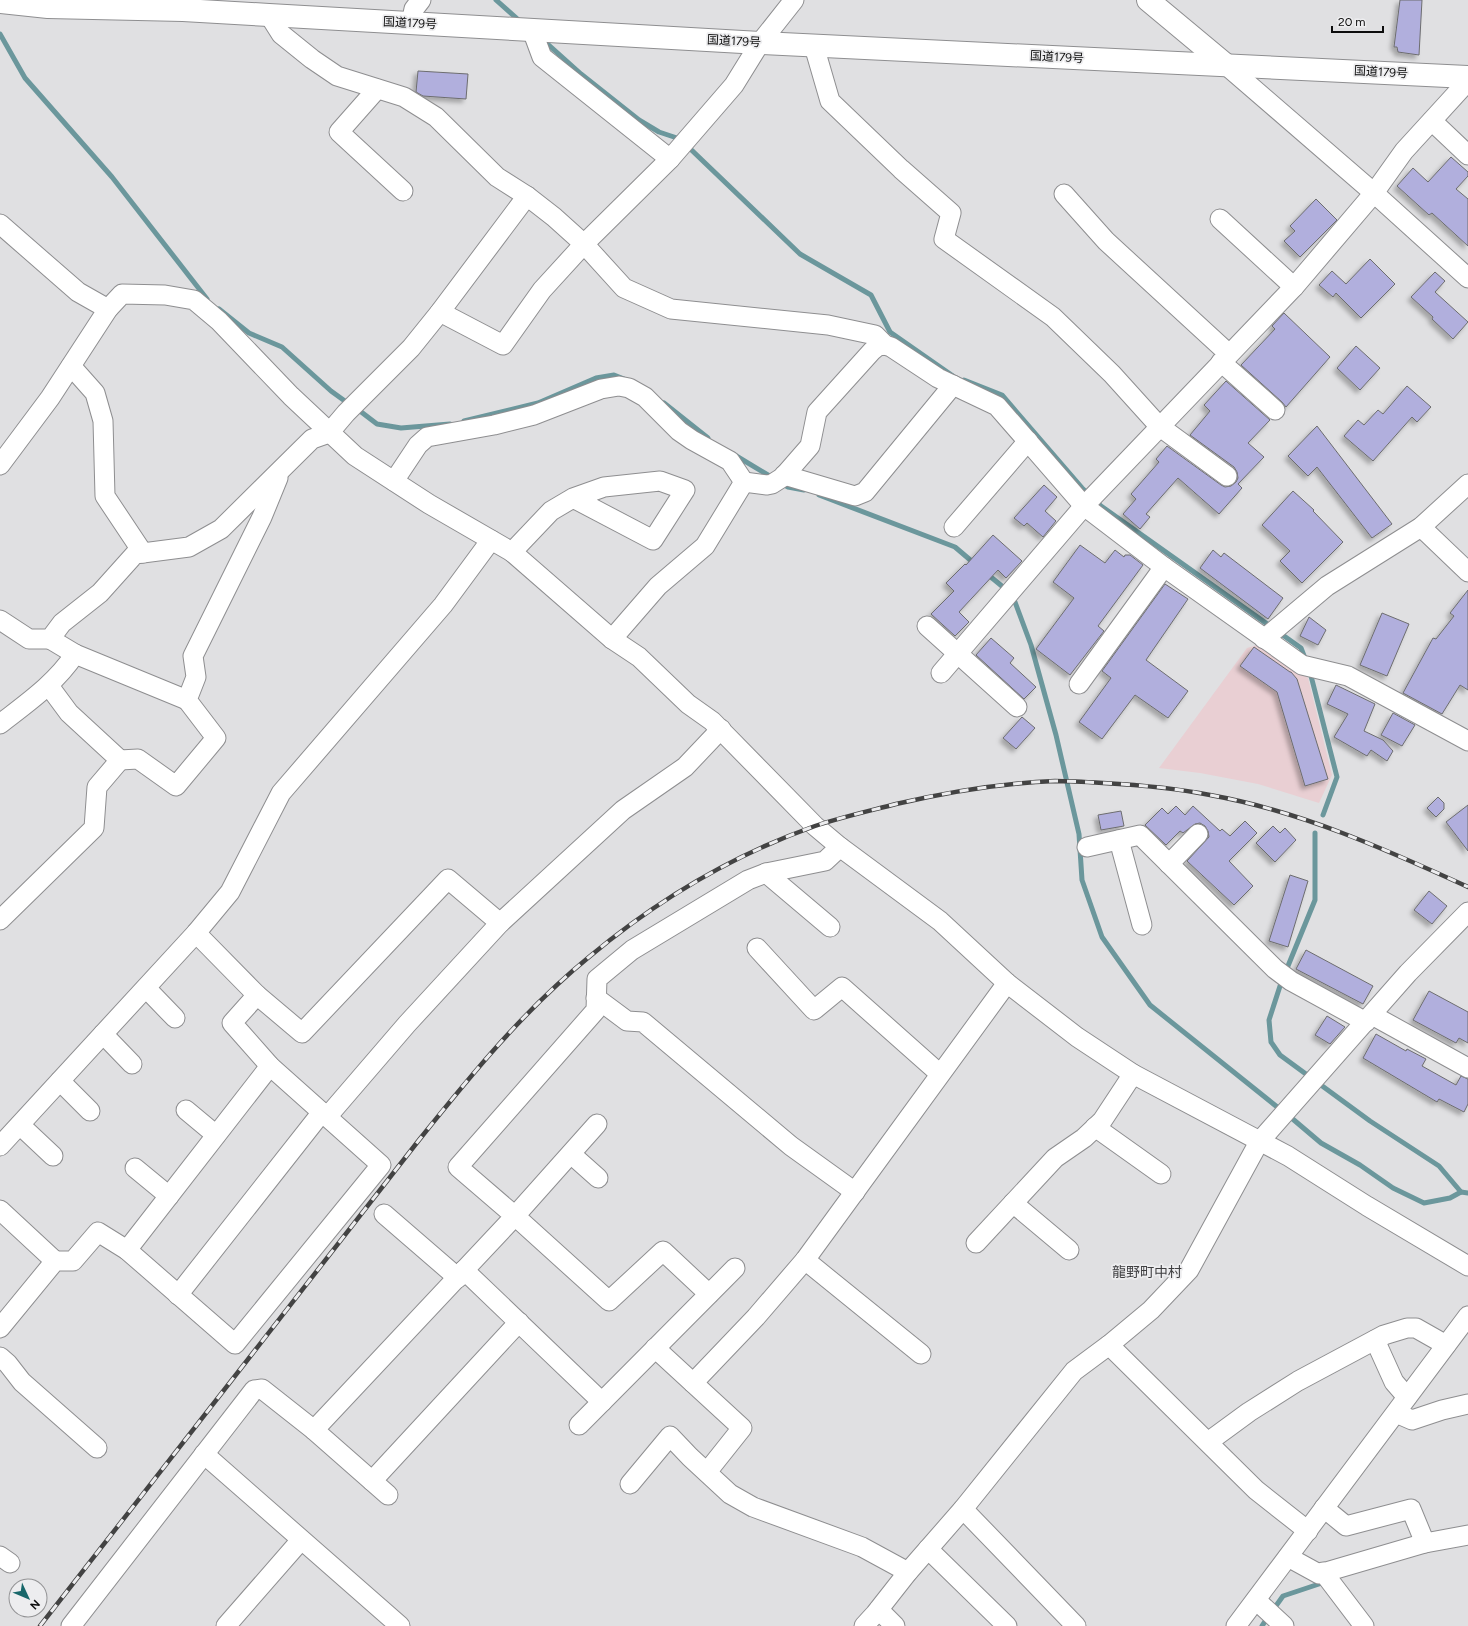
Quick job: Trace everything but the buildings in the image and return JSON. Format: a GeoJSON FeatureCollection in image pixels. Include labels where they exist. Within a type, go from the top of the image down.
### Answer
{"type":"FeatureCollection","features":[{"type":"Feature","properties":{"kind":"main road"},"geometry":{"type":"LineString","coordinates":[[1148,0],[1226,65]]}},
{"type":"Feature","properties":{"kind":"main road","name":"国道179号"},"geometry":{"type":"LineString","coordinates":[[0,2],[183,10],[814,46],[1468,77]]}},
{"type":"Feature","properties":{"kind":"street"},"geometry":{"type":"LineString","coordinates":[[411,23],[414,9],[421,0]]}},
{"type":"Feature","properties":{"kind":"street"},"geometry":{"type":"LineString","coordinates":[[440,312],[503,345],[542,290],[584,244],[670,158],[734,85],[760,43],[794,0]]}},
{"type":"Feature","properties":{"kind":"street"},"geometry":{"type":"LineString","coordinates":[[269,15],[281,34],[312,59],[337,76],[404,97],[436,118],[497,177],[527,196],[554,217],[584,244],[624,288],[671,309],[828,325],[875,335],[884,345]]}},
{"type":"Feature","properties":{"kind":"street"},"geometry":{"type":"LineString","coordinates":[[532,30],[542,56],[670,158]]}},
{"type":"Feature","properties":{"kind":"street"},"geometry":{"type":"LineString","coordinates":[[814,46],[830,101],[901,169],[951,213],[944,239],[1054,317],[1112,374],[1159,426],[1227,476]]}},
{"type":"Feature","properties":{"kind":"street"},"geometry":{"type":"LineString","coordinates":[[1226,65],[1374,193],[1468,278]]}},
{"type":"Feature","properties":{"kind":"street"},"geometry":{"type":"LineString","coordinates":[[941,673],[1084,506],[1159,426],[1294,287],[1374,193],[1404,151],[1468,81]]}},
{"type":"Feature","properties":{"kind":"street"},"geometry":{"type":"LineString","coordinates":[[377,89],[339,132],[403,191]]}},
{"type":"Feature","properties":{"kind":"street"},"geometry":{"type":"LineString","coordinates":[[1432,121],[1468,155]]}},
{"type":"Feature","properties":{"kind":"street"},"geometry":{"type":"LineString","coordinates":[[1064,194],[1106,241],[1225,358],[1275,410]]}},
{"type":"Feature","properties":{"kind":"street"},"geometry":{"type":"LineString","coordinates":[[50,639],[62,623],[100,593],[134,554],[189,547],[221,529],[312,439],[329,433],[352,407],[411,348],[440,312],[527,196]]}},
{"type":"Feature","properties":{"kind":"street"},"geometry":{"type":"LineString","coordinates":[[1220,219],[1294,287]]}},
{"type":"Feature","properties":{"kind":"street"},"geometry":{"type":"LineString","coordinates":[[0,224],[78,292],[108,309]]}},
{"type":"Feature","properties":{"kind":"street"},"geometry":{"type":"LineString","coordinates":[[0,465],[50,398],[108,309],[122,294],[165,295],[194,300],[219,321],[329,433],[355,456],[512,552],[612,639],[639,657],[688,704],[720,730],[815,826],[840,848],[940,921],[1006,983],[1077,1037],[1134,1074],[1259,1142],[1288,1156],[1367,1206],[1468,1266]]}},
{"type":"Feature","properties":{"kind":"street"},"geometry":{"type":"LineString","coordinates":[[744,482],[772,484],[784,475],[810,446],[817,412],[872,350],[878,346],[884,345],[891,347],[938,378],[997,406],[1084,506],[1164,567],[1302,665],[1348,676],[1468,741]]}},
{"type":"Feature","properties":{"kind":"street"},"geometry":{"type":"LineString","coordinates":[[71,366],[95,393],[103,421],[105,496],[143,553]]}},
{"type":"Feature","properties":{"kind":"street"},"geometry":{"type":"LineString","coordinates":[[784,475],[855,496],[865,492],[954,385]]}},
{"type":"Feature","properties":{"kind":"street"},"geometry":{"type":"LineString","coordinates":[[394,481],[418,445],[427,437],[494,425],[534,415],[601,389],[619,386],[628,388],[645,397],[679,430],[692,440],[730,461],[744,482]]}},
{"type":"Feature","properties":{"kind":"street"},"geometry":{"type":"LineString","coordinates":[[954,527],[1028,442]]}},
{"type":"Feature","properties":{"kind":"street"},"geometry":{"type":"LineString","coordinates":[[187,700],[196,677],[193,656],[262,517],[283,468]]}},
{"type":"Feature","properties":{"kind":"street"},"geometry":{"type":"LineString","coordinates":[[512,552],[551,511],[573,498],[604,487],[660,481],[685,490],[653,540],[573,498]]}},
{"type":"Feature","properties":{"kind":"street"},"geometry":{"type":"LineString","coordinates":[[612,639],[658,586],[705,546],[744,482]]}},
{"type":"Feature","properties":{"kind":"street"},"geometry":{"type":"LineString","coordinates":[[1264,639],[1327,586],[1421,527],[1468,484]]}},
{"type":"Feature","properties":{"kind":"street"},"geometry":{"type":"LineString","coordinates":[[1421,527],[1468,572]]}},
{"type":"Feature","properties":{"kind":"street"},"geometry":{"type":"LineString","coordinates":[[0,1146],[196,933],[230,892],[281,792],[443,605],[492,540]]}},
{"type":"Feature","properties":{"kind":"street"},"geometry":{"type":"LineString","coordinates":[[1079,684],[1164,567]]}},
{"type":"Feature","properties":{"kind":"street"},"geometry":{"type":"LineString","coordinates":[[0,620],[29,639],[50,639],[75,654],[187,700],[216,738],[176,786],[138,758],[120,760],[97,787],[94,828],[0,920]]}},
{"type":"Feature","properties":{"kind":"street"},"geometry":{"type":"LineString","coordinates":[[927,626],[1017,706]]}},
{"type":"Feature","properties":{"kind":"street"},"geometry":{"type":"LineString","coordinates":[[0,724],[49,686],[68,666],[75,654]]}},
{"type":"Feature","properties":{"kind":"street"},"geometry":{"type":"LineString","coordinates":[[49,686],[69,713],[120,760]]}},
{"type":"Feature","properties":{"kind":"street"},"geometry":{"type":"LineString","coordinates":[[178,1295],[324,1115],[500,923],[623,810],[685,767],[720,730]]}},
{"type":"Feature","properties":{"kind":"street"},"geometry":{"type":"LineString","coordinates":[[1169,864],[1198,834]]}},
{"type":"Feature","properties":{"kind":"street"},"geometry":{"type":"LineString","coordinates":[[1087,847],[1140,835],[1275,969],[1291,981],[1369,1018],[1468,1068]]}},
{"type":"Feature","properties":{"kind":"street"},"geometry":{"type":"LineString","coordinates":[[1119,840],[1142,925]]}},
{"type":"Feature","properties":{"kind":"street"},"geometry":{"type":"LineString","coordinates":[[709,1294],[663,1251],[609,1301],[458,1167],[596,1010],[597,979],[632,950],[748,880],[766,873],[825,861],[840,848]]}},
{"type":"Feature","properties":{"kind":"street"},"geometry":{"type":"LineString","coordinates":[[766,873],[830,927]]}},
{"type":"Feature","properties":{"kind":"street"},"geometry":{"type":"LineString","coordinates":[[196,933],[257,995],[302,1032],[448,880],[500,923]]}},
{"type":"Feature","properties":{"kind":"street"},"geometry":{"type":"LineString","coordinates":[[864,1626],[879,1610],[908,1572],[963,1509],[1074,1371],[1109,1345],[1151,1310],[1189,1270],[1259,1142],[1408,973],[1468,912]]}},
{"type":"Feature","properties":{"kind":"street"},"geometry":{"type":"LineString","coordinates":[[757,948],[814,1010],[842,987],[940,1074]]}},
{"type":"Feature","properties":{"kind":"street"},"geometry":{"type":"LineString","coordinates":[[693,1383],[756,1317],[805,1260],[1006,983]]}},
{"type":"Feature","properties":{"kind":"street"},"geometry":{"type":"LineString","coordinates":[[146,988],[175,1018]]}},
{"type":"Feature","properties":{"kind":"street"},"geometry":{"type":"LineString","coordinates":[[0,1210],[54,1261],[73,1261],[98,1232],[127,1250],[235,1344],[381,1165],[270,1066],[232,1023],[257,995]]}},
{"type":"Feature","properties":{"kind":"street"},"geometry":{"type":"LineString","coordinates":[[596,998],[627,1021],[643,1022],[791,1146],[855,1192]]}},
{"type":"Feature","properties":{"kind":"street"},"geometry":{"type":"LineString","coordinates":[[103,1034],[132,1064]]}},
{"type":"Feature","properties":{"kind":"street"},"geometry":{"type":"LineString","coordinates":[[127,1250],[270,1066]]}},
{"type":"Feature","properties":{"kind":"street"},"geometry":{"type":"LineString","coordinates":[[976,1243],[1055,1158],[1084,1138],[1102,1121],[1134,1074]]}},
{"type":"Feature","properties":{"kind":"street"},"geometry":{"type":"LineString","coordinates":[[60,1081],[90,1111]]}},
{"type":"Feature","properties":{"kind":"street"},"geometry":{"type":"LineString","coordinates":[[186,1110],[216,1135]]}},
{"type":"Feature","properties":{"kind":"street"},"geometry":{"type":"LineString","coordinates":[[314,1430],[515,1216],[597,1124]]}},
{"type":"Feature","properties":{"kind":"street"},"geometry":{"type":"LineString","coordinates":[[20,1125],[53,1156]]}},
{"type":"Feature","properties":{"kind":"street"},"geometry":{"type":"LineString","coordinates":[[1095,1127],[1161,1174]]}},
{"type":"Feature","properties":{"kind":"street"},"geometry":{"type":"LineString","coordinates":[[571,1154],[598,1178]]}},
{"type":"Feature","properties":{"kind":"street"},"geometry":{"type":"LineString","coordinates":[[135,1168],[169,1196]]}},
{"type":"Feature","properties":{"kind":"street"},"geometry":{"type":"LineString","coordinates":[[1013,1203],[1069,1250]]}},
{"type":"Feature","properties":{"kind":"street"},"geometry":{"type":"LineString","coordinates":[[384,1214],[461,1274],[519,1322],[602,1402]]}},
{"type":"Feature","properties":{"kind":"street"},"geometry":{"type":"LineString","coordinates":[[805,1260],[921,1354]]}},
{"type":"Feature","properties":{"kind":"street"},"geometry":{"type":"LineString","coordinates":[[0,1328],[54,1261]]}},
{"type":"Feature","properties":{"kind":"street"},"geometry":{"type":"LineString","coordinates":[[579,1425],[735,1268]]}},
{"type":"Feature","properties":{"kind":"street"},"geometry":{"type":"LineString","coordinates":[[1236,1626],[1446,1345],[1466,1321]]}},
{"type":"Feature","properties":{"kind":"street"},"geometry":{"type":"LineString","coordinates":[[372,1481],[519,1322]]}},
{"type":"Feature","properties":{"kind":"street"},"geometry":{"type":"LineString","coordinates":[[1208,1442],[1249,1412],[1298,1381],[1384,1335],[1407,1328],[1416,1328],[1446,1345]]}},
{"type":"Feature","properties":{"kind":"street"},"geometry":{"type":"LineString","coordinates":[[1375,1340],[1394,1382],[1407,1398]]}},
{"type":"Feature","properties":{"kind":"street"},"geometry":{"type":"LineString","coordinates":[[1109,1345],[1256,1490],[1308,1531]]}},
{"type":"Feature","properties":{"kind":"street"},"geometry":{"type":"LineString","coordinates":[[655,1348],[742,1428],[707,1472]]}},
{"type":"Feature","properties":{"kind":"street"},"geometry":{"type":"LineString","coordinates":[[0,1357],[8,1364],[22,1382],[97,1448]]}},
{"type":"Feature","properties":{"kind":"street"},"geometry":{"type":"LineString","coordinates":[[71,1626],[254,1390],[262,1389],[314,1430],[388,1495]]}},
{"type":"Feature","properties":{"kind":"street"},"geometry":{"type":"LineString","coordinates":[[1396,1412],[1412,1420],[1442,1410],[1468,1404]]}},
{"type":"Feature","properties":{"kind":"street"},"geometry":{"type":"LineString","coordinates":[[630,1484],[670,1436],[730,1494],[753,1507],[862,1547],[908,1572]]}},
{"type":"Feature","properties":{"kind":"street"},"geometry":{"type":"LineString","coordinates":[[204,1454],[301,1540],[392,1624]]}},
{"type":"Feature","properties":{"kind":"street"},"geometry":{"type":"LineString","coordinates":[[1324,1508],[1346,1526],[1411,1509],[1425,1543]]}},
{"type":"Feature","properties":{"kind":"street"},"geometry":{"type":"LineString","coordinates":[[963,1509],[1076,1626]]}},
{"type":"Feature","properties":{"kind":"street"},"geometry":{"type":"LineString","coordinates":[[1288,1557],[1319,1574],[1425,1543],[1468,1535]]}},
{"type":"Feature","properties":{"kind":"street"},"geometry":{"type":"LineString","coordinates":[[226,1626],[301,1540]]}},
{"type":"Feature","properties":{"kind":"street"},"geometry":{"type":"LineString","coordinates":[[928,1550],[1007,1626]]}},
{"type":"Feature","properties":{"kind":"street"},"geometry":{"type":"LineString","coordinates":[[1323,1572],[1364,1626]]}},
{"type":"Feature","properties":{"kind":"street"},"geometry":{"type":"LineString","coordinates":[[1256,1600],[1284,1626]]}},
{"type":"Feature","properties":{"kind":"street"},"geometry":{"type":"LineString","coordinates":[[879,1610],[895,1626]]}},
{"type":"Feature","properties":{"kind":"shaded area"},"geometry":{"type":"Polygon","coordinates":[[[1261,644],[1308,678],[1332,775],[1319,803],[1258,784],[1200,773],[1159,768],[1247,648],[1261,644]]]}},
{"type":"Feature","properties":{"kind":"waterway"},"geometry":{"type":"LineString","coordinates":[[496,0],[522,23]]}},
{"type":"Feature","properties":{"kind":"waterway"},"geometry":{"type":"LineString","coordinates":[[0,34],[25,78],[112,177],[207,299]]}},
{"type":"Feature","properties":{"kind":"waterway"},"geometry":{"type":"LineString","coordinates":[[542,39],[581,74],[639,120],[659,132],[680,139],[800,254],[871,295],[890,332],[953,376]]}},
{"type":"Feature","properties":{"kind":"waterway"},"geometry":{"type":"LineString","coordinates":[[219,309],[249,333],[282,347],[331,391],[349,404]]}},
{"type":"Feature","properties":{"kind":"waterway"},"geometry":{"type":"LineString","coordinates":[[464,421],[538,403],[596,378],[614,375],[624,379]]}},
{"type":"Feature","properties":{"kind":"waterway"},"geometry":{"type":"LineString","coordinates":[[964,380],[1002,395],[1082,488],[1101,506],[1301,648],[1306,661]]}},
{"type":"Feature","properties":{"kind":"waterway"},"geometry":{"type":"LineString","coordinates":[[664,403],[708,438]]}},
{"type":"Feature","properties":{"kind":"waterway"},"geometry":{"type":"LineString","coordinates":[[356,408],[377,424],[401,428],[450,424]]}},
{"type":"Feature","properties":{"kind":"waterway"},"geometry":{"type":"LineString","coordinates":[[733,454],[773,478]]}},
{"type":"Feature","properties":{"kind":"waterway"},"geometry":{"type":"LineString","coordinates":[[781,483],[788,487],[804,490]]}},
{"type":"Feature","properties":{"kind":"waterway"},"geometry":{"type":"LineString","coordinates":[[819,495],[955,547],[975,564]]}},
{"type":"Feature","properties":{"kind":"waterway"},"geometry":{"type":"LineString","coordinates":[[986,573],[1003,587],[1015,602],[1031,645],[1056,735],[1079,834],[1082,880],[1102,937],[1150,1005],[1281,1110]]}},
{"type":"Feature","properties":{"kind":"waterway"},"geometry":{"type":"LineString","coordinates":[[1310,672],[1337,777],[1323,815]]}},
{"type":"Feature","properties":{"kind":"waterway"},"geometry":{"type":"LineString","coordinates":[[1315,833],[1315,900],[1281,983],[1269,1020],[1271,1042],[1280,1055],[1370,1121],[1439,1166],[1461,1192]]}},
{"type":"Feature","properties":{"kind":"waterway"},"geometry":{"type":"LineString","coordinates":[[1288,1115],[1321,1143],[1360,1165],[1393,1188],[1424,1203],[1450,1198],[1461,1192],[1468,1193]]}},
{"type":"Feature","properties":{"kind":"waterway"},"geometry":{"type":"LineString","coordinates":[[1273,1610],[1283,1596],[1325,1582]]}},
{"type":"Feature","properties":{"kind":"waterway"},"geometry":{"type":"LineString","coordinates":[[1262,1626],[1268,1617]]}},
{"type":"Feature","properties":{"kind":"railway"},"geometry":{"type":"LineString","coordinates":[[40,1626],[419,1140],[458,1091],[499,1044],[565,977],[615,936],[668,899],[725,865],[784,838],[815,826],[896,804],[955,792],[995,786],[1035,782],[1067,781],[1170,789],[1244,802],[1309,821],[1374,845],[1468,887]]}},
{"type":"Feature","properties":{"kind":"district","name":"龍野町中村"},"geometry":{"type":"Point","coordinates":[1147,1272]}}]}
